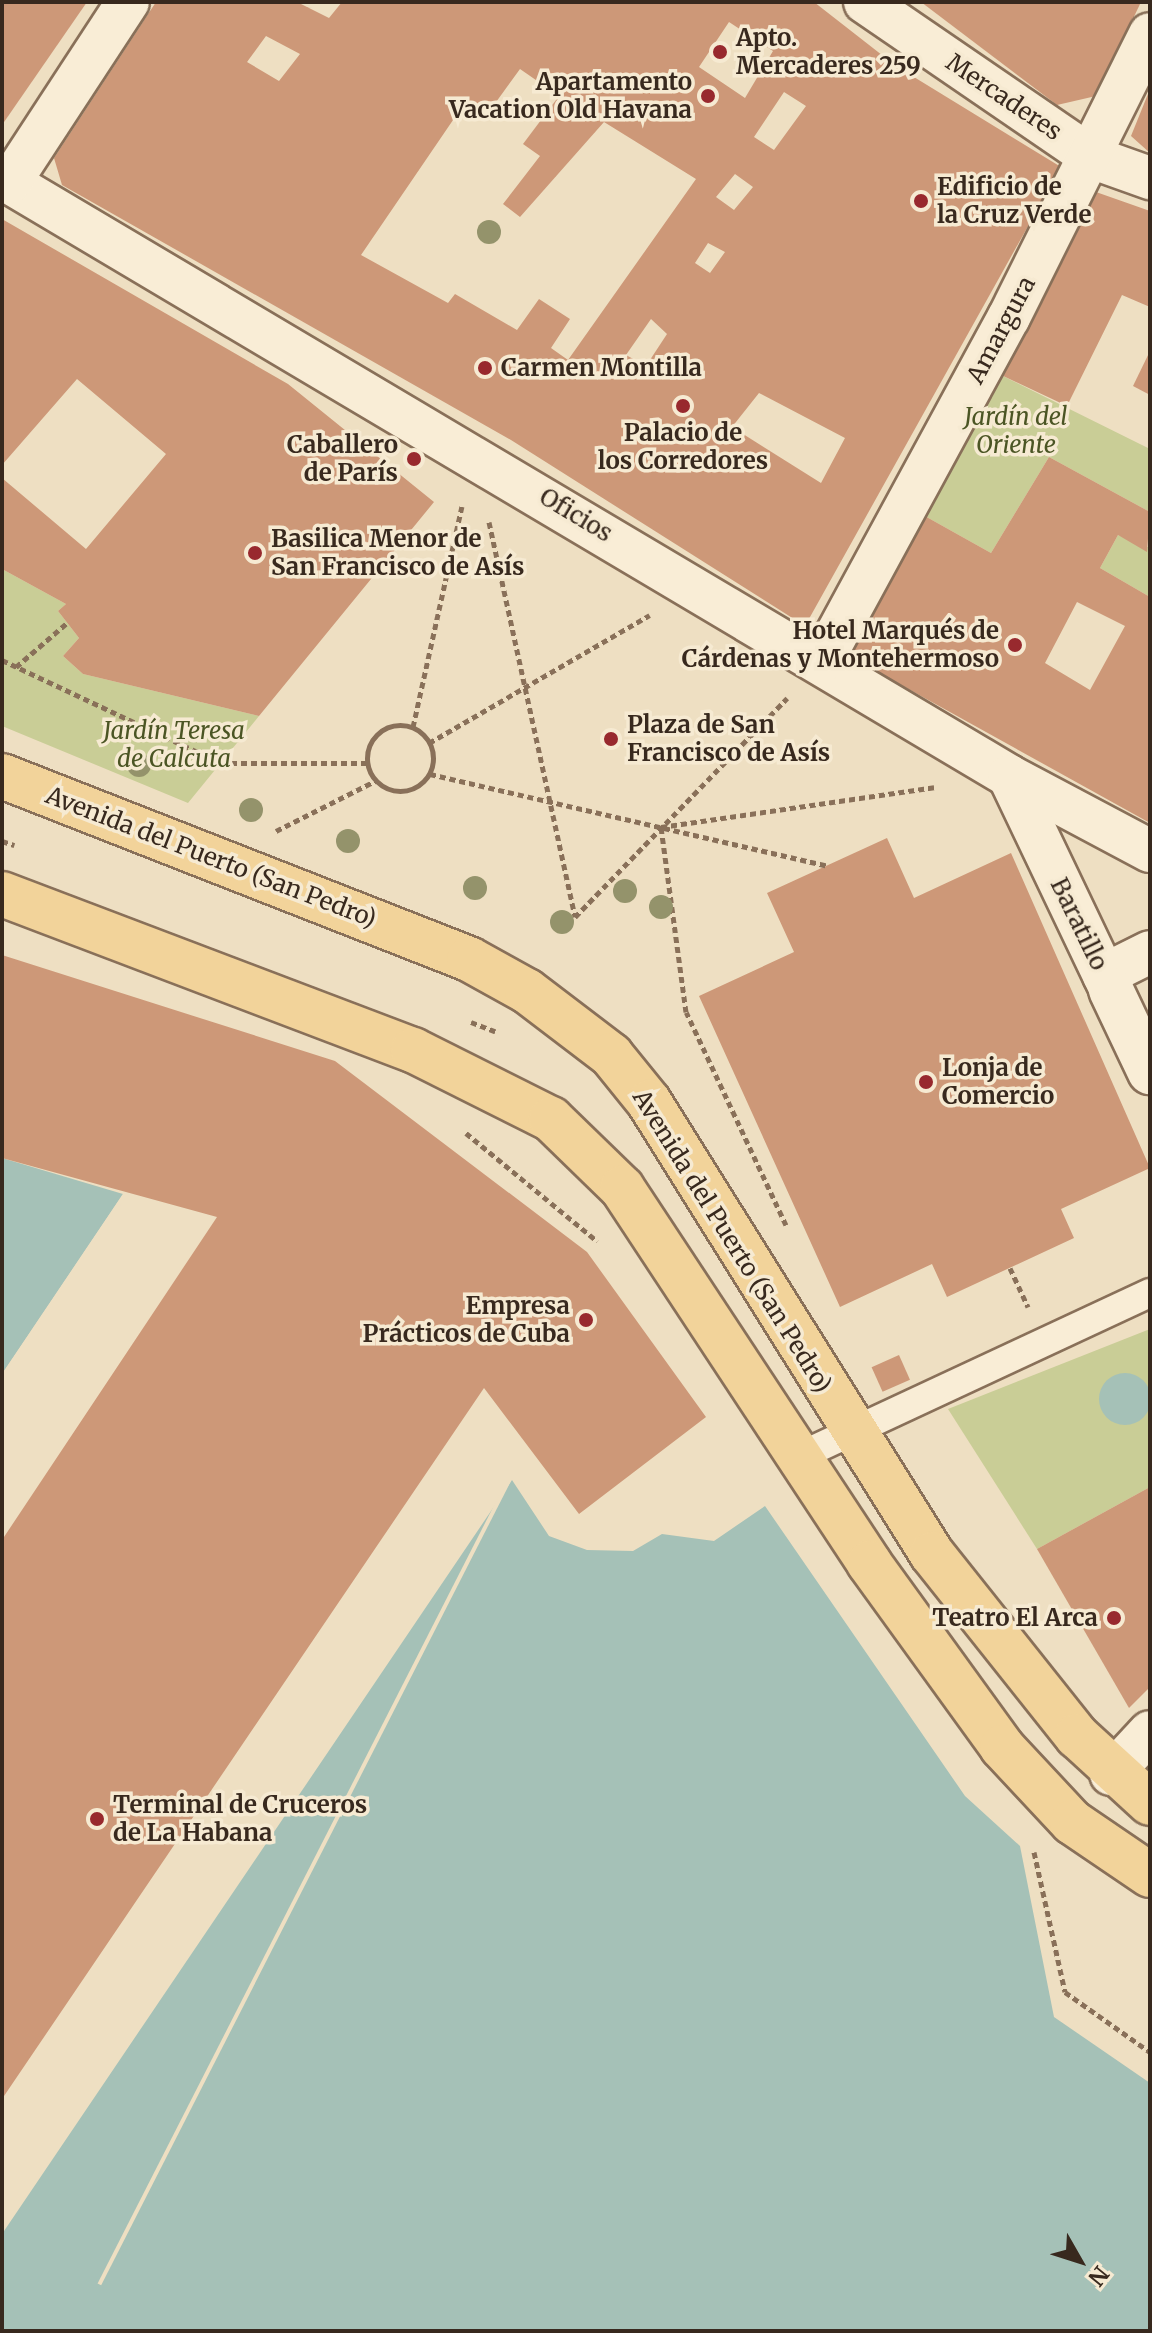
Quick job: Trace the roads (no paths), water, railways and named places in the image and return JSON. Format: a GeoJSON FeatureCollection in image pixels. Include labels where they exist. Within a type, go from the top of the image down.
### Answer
{"type":"FeatureCollection","features":[{"type":"Feature","properties":{"kind":"main road","name":"Avenida del Puerto (San Pedro)"},"geometry":{"type":"LineString","coordinates":[[2,776],[406,932],[570,1020],[649,1102],[850,1433],[950,1578],[1111,1774],[1150,1803]]}},
{"type":"Feature","properties":{"kind":"main road"},"geometry":{"type":"LineString","coordinates":[[2,894],[413,1050],[551,1119],[622,1188],[798,1457],[1002,1747],[1072,1822],[1150,1875]]}},
{"type":"Feature","properties":{"kind":"street"},"geometry":{"type":"LineString","coordinates":[[6,180],[128,2]]}},
{"type":"Feature","properties":{"kind":"street","name":"Mercaderes"},"geometry":{"type":"LineString","coordinates":[[865,2],[1091,157],[1150,178]]}},
{"type":"Feature","properties":{"kind":"street","name":"Amargura"},"geometry":{"type":"LineString","coordinates":[[821,663],[1091,157],[1150,34]]}},
{"type":"Feature","properties":{"kind":"street","name":"Oficios"},"geometry":{"type":"LineString","coordinates":[[6,180],[474,454],[1009,776],[1150,851]]}},
{"type":"Feature","properties":{"kind":"street","name":"Baratillo"},"geometry":{"type":"LineString","coordinates":[[1009,776],[1150,1072]]}},
{"type":"Feature","properties":{"kind":"street"},"geometry":{"type":"LineString","coordinates":[[1107,983],[1150,952]]}},
{"type":"Feature","properties":{"kind":"street"},"geometry":{"type":"LineString","coordinates":[[1111,1774],[1150,1732]]}},
{"type":"Feature","properties":{"kind":"lane"},"geometry":{"type":"LineString","coordinates":[[798,1457],[1150,1293]]}},
{"type":"Feature","properties":{"kind":"water"},"geometry":{"type":"Polygon","coordinates":[[[2,1158],[123,1194],[2,1374],[2,1158]]]}},
{"type":"Feature","properties":{"kind":"water"},"geometry":{"type":"Polygon","coordinates":[[[1125,1373],[1143,1381],[1151,1399],[1143,1417],[1125,1425],[1107,1417],[1099,1399],[1107,1381],[1125,1373]]]}},
{"type":"Feature","properties":{"kind":"water"},"geometry":{"type":"Polygon","coordinates":[[[512,1480],[549,1536],[587,1550],[633,1551],[662,1534],[714,1541],[765,1506],[965,1796],[1020,1846],[1054,2017],[1150,2083],[1150,2331],[2,2331],[2,2234],[512,1480]]]}},
{"type":"Feature","properties":{"kind":"place","name":"Apto. Mercaderes 259"},"geometry":{"type":"Point","coordinates":[720,52]}},
{"type":"Feature","properties":{"kind":"place","name":"Apartamento Vacation Old Havana"},"geometry":{"type":"Point","coordinates":[708,96]}},
{"type":"Feature","properties":{"kind":"place","name":"Edificio de la Cruz Verde"},"geometry":{"type":"Point","coordinates":[921,201]}},
{"type":"Feature","properties":{"kind":"place","name":"Carmen Montilla"},"geometry":{"type":"Point","coordinates":[485,368]}},
{"type":"Feature","properties":{"kind":"place","name":"Palacio de los Corredores"},"geometry":{"type":"Point","coordinates":[683,406]}},
{"type":"Feature","properties":{"kind":"place","name":"Caballero de París"},"geometry":{"type":"Point","coordinates":[414,459]}},
{"type":"Feature","properties":{"kind":"place","name":"Basilica Menor de San Francisco de Asís"},"geometry":{"type":"Point","coordinates":[255,553]}},
{"type":"Feature","properties":{"kind":"place","name":"Hotel Marqués de Cárdenas y Montehermoso"},"geometry":{"type":"Point","coordinates":[1015,645]}},
{"type":"Feature","properties":{"kind":"place","name":"Plaza de San Francisco de Asís"},"geometry":{"type":"Point","coordinates":[611,739]}},
{"type":"Feature","properties":{"kind":"place","name":"Lonja de Comercio"},"geometry":{"type":"Point","coordinates":[926,1082]}},
{"type":"Feature","properties":{"kind":"place","name":"Empresa Prácticos de Cuba"},"geometry":{"type":"Point","coordinates":[586,1320]}},
{"type":"Feature","properties":{"kind":"place","name":"Teatro El Arca"},"geometry":{"type":"Point","coordinates":[1114,1618]}},
{"type":"Feature","properties":{"kind":"place","name":"Terminal de Cruceros de La Habana"},"geometry":{"type":"Point","coordinates":[97,1819]}},
{"type":"Feature","properties":{"kind":"park label","name":"Jardín del Oriente"},"geometry":{"type":"Point","coordinates":[1016,431]}},
{"type":"Feature","properties":{"kind":"park label","name":"Jardín Teresa de Calcuta"},"geometry":{"type":"Point","coordinates":[174,745]}}]}
